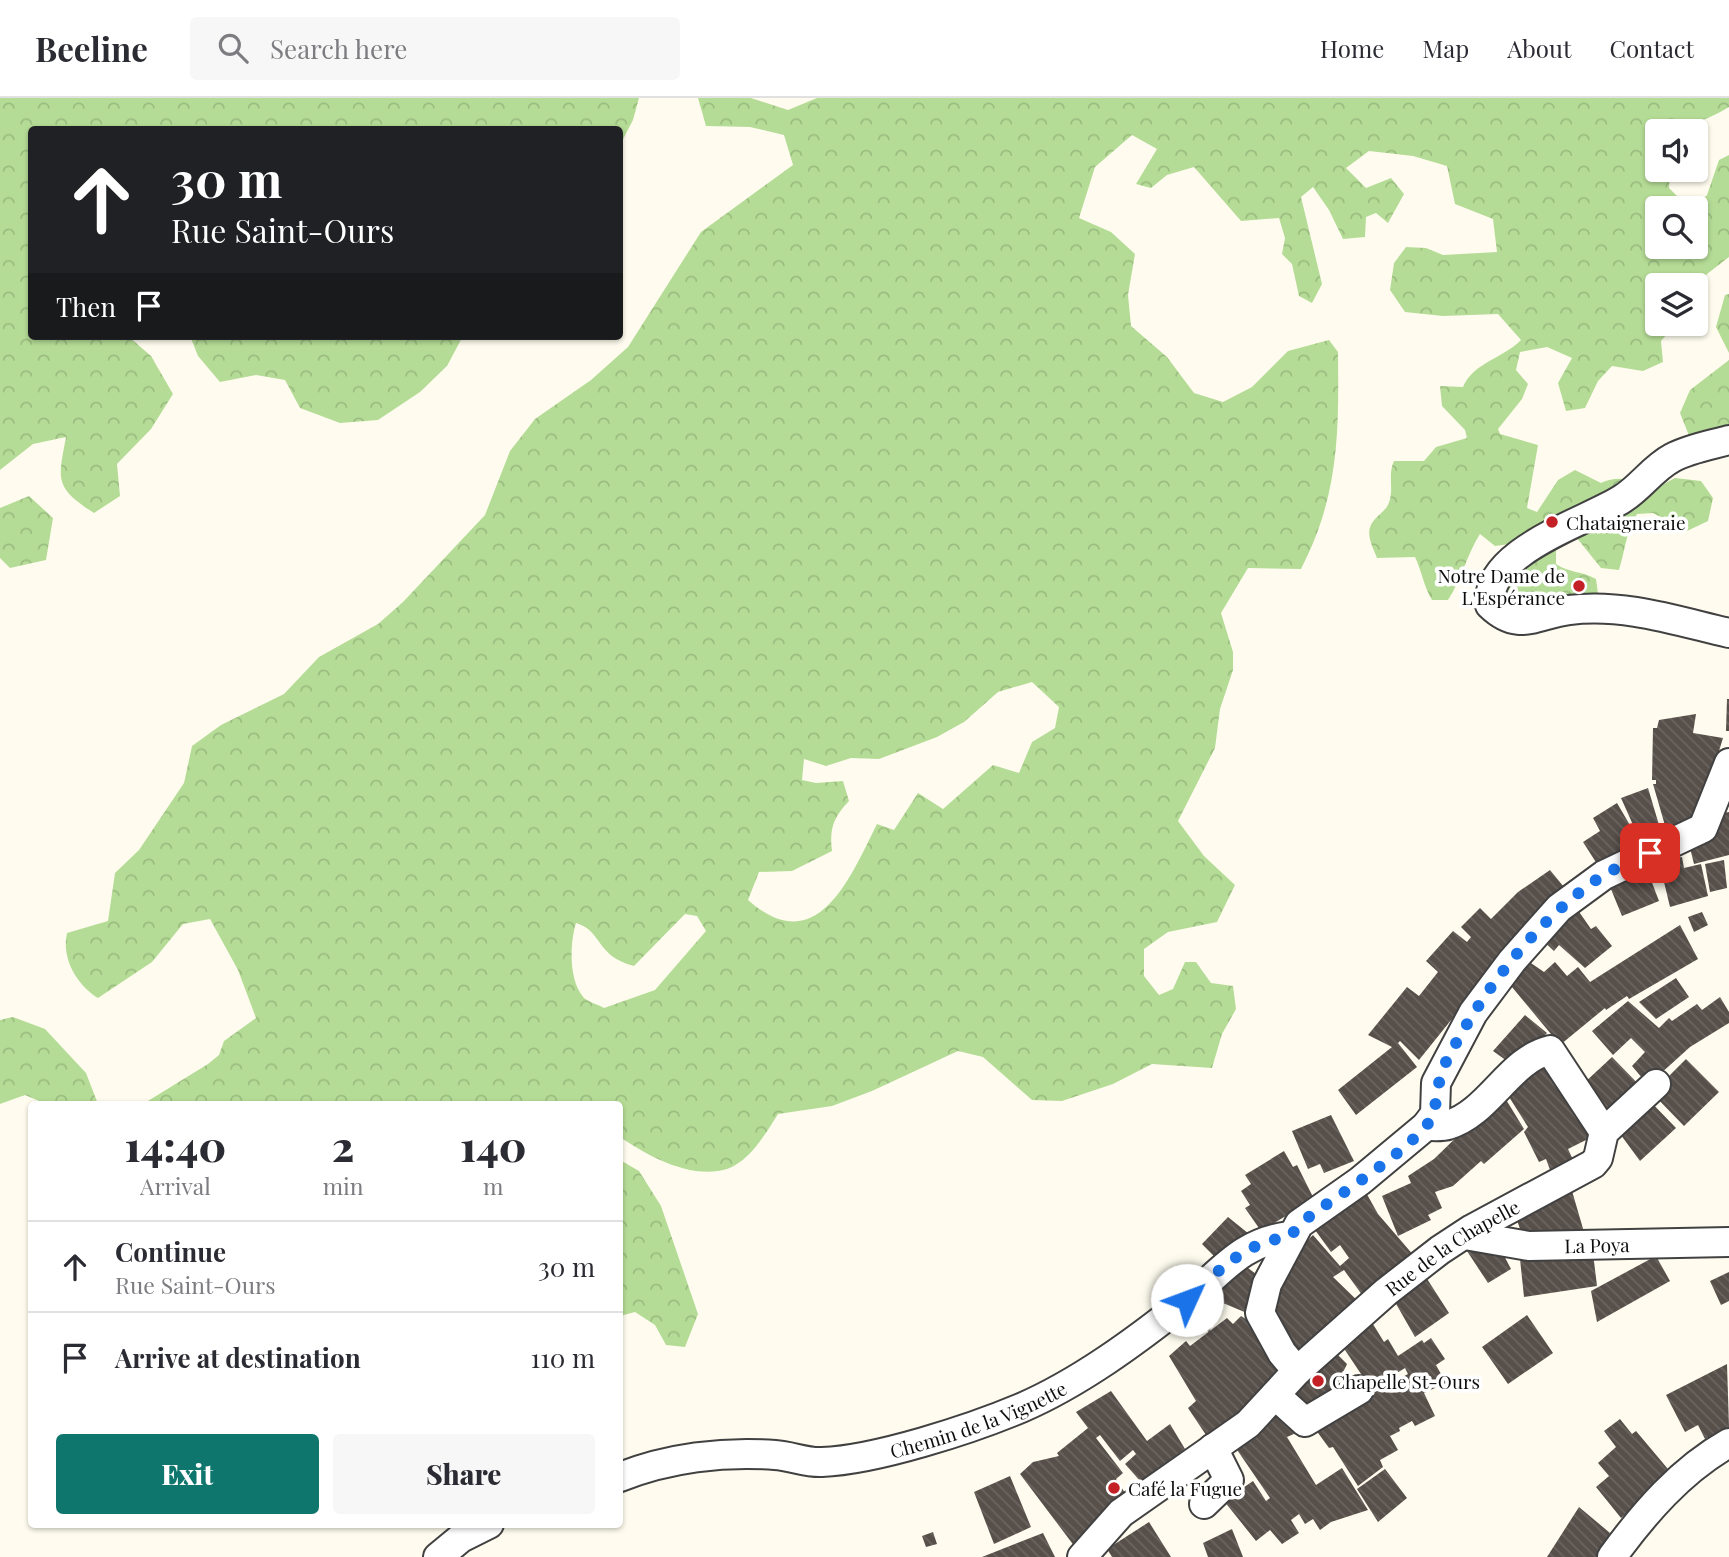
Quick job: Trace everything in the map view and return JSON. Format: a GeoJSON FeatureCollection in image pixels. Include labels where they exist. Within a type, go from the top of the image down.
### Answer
{"type":"FeatureCollection","features":[{"type":"Feature","properties":{"kind":"street"},"geometry":{"type":"LineString","coordinates":[[1729,440],[1672,457],[1624,498],[1547,537],[1510,561],[1489,592],[1490,605],[1504,618],[1523,621],[1569,610],[1614,609],[1656,615],[1729,633]]}},
{"type":"Feature","properties":{"kind":"street"},"geometry":{"type":"LineString","coordinates":[[1297,1371],[1282,1353],[1260,1313],[1267,1284],[1299,1224],[1360,1181],[1426,1126],[1435,1114],[1436,1083],[1445,1063],[1473,1013],[1512,961],[1559,908],[1604,875],[1703,828],[1729,763]]}},
{"type":"Feature","properties":{"kind":"street"},"geometry":{"type":"LineString","coordinates":[[1426,1126],[1448,1125],[1480,1105],[1513,1073],[1550,1051],[1604,1132]]}},
{"type":"Feature","properties":{"kind":"street","name":"Rue de la Chapelle"},"geometry":{"type":"LineString","coordinates":[[1082,1557],[1121,1513],[1248,1424],[1297,1371],[1386,1292],[1440,1250],[1593,1164],[1598,1158],[1604,1132],[1656,1084]]}},
{"type":"Feature","properties":{"kind":"street","name":"La Poya"},"geometry":{"type":"LineString","coordinates":[[1465,1235],[1498,1238],[1529,1246],[1729,1242]]}},
{"type":"Feature","properties":{"kind":"street","name":"Chemin de la Vignette"},"geometry":{"type":"LineString","coordinates":[[623,1476],[677,1461],[726,1454],[776,1455],[820,1462],[862,1457],[1022,1408],[1098,1364],[1158,1322],[1187,1300],[1235,1256],[1275,1238],[1290,1237]]}},
{"type":"Feature","properties":{"kind":"street"},"geometry":{"type":"LineString","coordinates":[[1275,1395],[1305,1422],[1359,1390]]}},
{"type":"Feature","properties":{"kind":"street"},"geometry":{"type":"LineString","coordinates":[[1612,1557],[1631,1531],[1690,1469],[1729,1443]]}},
{"type":"Feature","properties":{"kind":"street"},"geometry":{"type":"LineString","coordinates":[[1204,1504],[1229,1480],[1213,1448]]}},
{"type":"Feature","properties":{"kind":"street"},"geometry":{"type":"LineString","coordinates":[[438,1557],[461,1538],[481,1528]]}},
{"type":"Feature","properties":{"kind":"green space"},"geometry":{"type":"Polygon","coordinates":[[[0,98],[639,98],[633,120],[623,139],[623,126],[28,126],[28,340],[133,340],[151,356],[173,394],[151,429],[117,464],[120,496],[94,513],[65,489],[62,481],[61,463],[66,437],[33,444],[0,470],[0,98]]]}},
{"type":"Feature","properties":{"kind":"green space"},"geometry":{"type":"Polygon","coordinates":[[[698,98],[751,98],[788,110],[817,98],[1729,98],[1729,107],[1706,119],[1645,119],[1645,182],[1669,182],[1669,188],[1677,196],[1645,196],[1645,259],[1708,259],[1706,196],[1719,160],[1729,155],[1729,257],[1708,273],[1645,273],[1645,336],[1665,336],[1661,341],[1663,362],[1643,371],[1612,366],[1598,381],[1585,408],[1566,411],[1558,383],[1572,358],[1547,347],[1520,352],[1516,370],[1528,384],[1522,399],[1498,429],[1500,434],[1538,445],[1527,508],[1537,512],[1558,480],[1575,470],[1601,483],[1621,479],[1633,481],[1652,490],[1675,478],[1701,481],[1713,498],[1708,521],[1687,531],[1653,513],[1637,514],[1628,535],[1619,570],[1601,568],[1572,532],[1556,550],[1556,564],[1596,579],[1598,594],[1594,602],[1516,614],[1498,596],[1510,544],[1495,546],[1480,534],[1448,600],[1432,600],[1415,557],[1377,558],[1370,537],[1370,527],[1388,505],[1394,461],[1424,461],[1436,447],[1467,438],[1465,430],[1442,406],[1440,386],[1463,387],[1481,366],[1521,340],[1498,314],[1443,316],[1405,312],[1390,290],[1394,263],[1406,247],[1426,248],[1443,255],[1497,252],[1493,219],[1455,204],[1447,166],[1413,156],[1369,151],[1346,168],[1366,188],[1391,178],[1404,194],[1388,223],[1376,213],[1366,217],[1365,237],[1343,239],[1329,210],[1313,187],[1301,197],[1322,284],[1312,303],[1299,296],[1292,264],[1282,254],[1285,238],[1279,218],[1241,221],[1194,167],[1167,175],[1151,188],[1136,184],[1157,149],[1132,135],[1095,167],[1079,218],[1111,232],[1135,254],[1128,295],[1131,326],[1167,357],[1194,393],[1223,402],[1252,387],[1288,351],[1329,340],[1338,352],[1334,464],[1330,489],[1314,542],[1301,569],[1248,568],[1221,613],[1233,652],[1233,670],[1220,709],[1215,748],[1178,821],[1204,856],[1235,885],[1217,922],[1168,932],[1144,949],[1144,976],[1159,995],[1173,989],[1185,962],[1196,962],[1211,983],[1233,986],[1236,1009],[1222,1034],[1212,1068],[1152,1064],[1113,1084],[1062,1101],[1032,1100],[983,1057],[958,1051],[872,1091],[832,1106],[778,1114],[757,1146],[743,1160],[727,1169],[713,1172],[685,1169],[670,1164],[643,1152],[623,1139],[623,1101],[148,1101],[208,1064],[219,1055],[224,1041],[256,1018],[238,970],[210,919],[183,924],[152,962],[98,998],[83,986],[72,970],[66,952],[67,933],[108,921],[115,873],[139,850],[184,783],[192,746],[221,725],[284,694],[319,657],[378,624],[403,602],[485,515],[510,451],[535,419],[591,380],[628,347],[701,232],[793,165],[784,135],[750,127],[706,126],[698,98]],[[1032,682],[998,692],[964,722],[937,737],[879,759],[851,758],[826,766],[804,759],[802,780],[816,783],[843,781],[849,801],[834,823],[832,851],[792,871],[759,872],[748,900],[772,916],[793,921],[812,917],[828,905],[843,888],[877,824],[894,830],[918,793],[943,809],[993,765],[1019,773],[1032,742],[1055,728],[1059,707],[1032,682]],[[685,914],[634,966],[612,956],[591,932],[576,923],[572,941],[575,982],[584,998],[604,1008],[655,990],[706,931],[697,916],[685,914]]]}},
{"type":"Feature","properties":{"kind":"green space"},"geometry":{"type":"Polygon","coordinates":[[[1729,294],[1729,353],[1716,327],[1725,295],[1729,294]]]}},
{"type":"Feature","properties":{"kind":"green space"},"geometry":{"type":"Polygon","coordinates":[[[192,340],[461,340],[447,366],[420,392],[378,420],[340,423],[300,408],[285,380],[256,375],[220,382],[198,356],[192,340]]]}},
{"type":"Feature","properties":{"kind":"green space"},"geometry":{"type":"Polygon","coordinates":[[[1729,360],[1729,427],[1690,438],[1680,413],[1690,390],[1729,360]]]}},
{"type":"Feature","properties":{"kind":"green space"},"geometry":{"type":"Polygon","coordinates":[[[29,496],[53,518],[46,560],[10,568],[0,558],[0,508],[29,496]]]}},
{"type":"Feature","properties":{"kind":"green space"},"geometry":{"type":"Polygon","coordinates":[[[13,1017],[45,1029],[86,1073],[97,1101],[39,1101],[25,1095],[0,1104],[0,1020],[13,1017]]]}},
{"type":"Feature","properties":{"kind":"green space"},"geometry":{"type":"Polygon","coordinates":[[[623,1162],[639,1171],[661,1206],[698,1314],[685,1347],[666,1345],[655,1325],[635,1312],[623,1315],[623,1162]]]}},
{"type":"Feature","properties":{"kind":"building"},"geometry":{"type":"Polygon","coordinates":[[[1729,699],[1729,731],[1726,731],[1729,699]]]}},
{"type":"Feature","properties":{"kind":"building"},"geometry":{"type":"Polygon","coordinates":[[[1696,714],[1693,733],[1723,738],[1698,820],[1666,829],[1653,784],[1656,784],[1656,780],[1652,780],[1653,728],[1657,728],[1659,720],[1696,714]]]}},
{"type":"Feature","properties":{"kind":"building"},"geometry":{"type":"Polygon","coordinates":[[[1648,788],[1659,825],[1638,836],[1621,798],[1648,788]]]}},
{"type":"Feature","properties":{"kind":"building"},"geometry":{"type":"Polygon","coordinates":[[[1617,803],[1641,844],[1599,867],[1583,842],[1600,831],[1593,818],[1617,803]]]}},
{"type":"Feature","properties":{"kind":"building"},"geometry":{"type":"Polygon","coordinates":[[[1729,812],[1729,855],[1694,864],[1688,840],[1716,835],[1717,814],[1729,812]]]}},
{"type":"Feature","properties":{"kind":"building"},"geometry":{"type":"Polygon","coordinates":[[[1682,857],[1684,868],[1701,864],[1708,896],[1670,907],[1659,861],[1682,857]]]}},
{"type":"Feature","properties":{"kind":"building"},"geometry":{"type":"Polygon","coordinates":[[[1724,860],[1727,888],[1710,892],[1705,864],[1724,860]]]}},
{"type":"Feature","properties":{"kind":"building"},"geometry":{"type":"Polygon","coordinates":[[[1646,867],[1659,901],[1622,916],[1608,882],[1646,867]]]}},
{"type":"Feature","properties":{"kind":"building"},"geometry":{"type":"Polygon","coordinates":[[[1550,870],[1568,892],[1468,999],[1419,1060],[1400,1041],[1398,1043],[1417,1067],[1356,1115],[1338,1090],[1392,1047],[1368,1035],[1407,987],[1419,996],[1438,972],[1426,961],[1453,931],[1467,942],[1471,937],[1461,927],[1480,908],[1491,919],[1518,892],[1550,870]]]}},
{"type":"Feature","properties":{"kind":"building"},"geometry":{"type":"Polygon","coordinates":[[[1575,906],[1591,929],[1596,926],[1612,946],[1585,968],[1559,945],[1554,951],[1539,937],[1575,906]]]}},
{"type":"Feature","properties":{"kind":"building"},"geometry":{"type":"Polygon","coordinates":[[[1702,912],[1708,925],[1694,932],[1688,917],[1702,912]]]}},
{"type":"Feature","properties":{"kind":"building"},"geometry":{"type":"Polygon","coordinates":[[[1680,925],[1698,959],[1629,999],[1627,996],[1606,1010],[1605,1008],[1560,1045],[1507,981],[1525,959],[1544,972],[1555,962],[1567,976],[1578,967],[1590,982],[1680,925]]]}},
{"type":"Feature","properties":{"kind":"building"},"geometry":{"type":"Polygon","coordinates":[[[1676,978],[1689,997],[1656,1019],[1639,1002],[1676,978]]]}},
{"type":"Feature","properties":{"kind":"building"},"geometry":{"type":"Polygon","coordinates":[[[1720,997],[1729,1012],[1729,1023],[1690,1047],[1648,1085],[1632,1066],[1645,1052],[1631,1038],[1613,1055],[1592,1031],[1628,1001],[1659,1028],[1669,1018],[1672,1021],[1697,1004],[1702,1010],[1720,997]]]}},
{"type":"Feature","properties":{"kind":"building"},"geometry":{"type":"Polygon","coordinates":[[[1525,1015],[1547,1033],[1514,1066],[1493,1051],[1525,1015]]]}},
{"type":"Feature","properties":{"kind":"building"},"geometry":{"type":"Polygon","coordinates":[[[1549,1053],[1600,1133],[1568,1149],[1575,1164],[1552,1175],[1546,1159],[1539,1162],[1524,1132],[1528,1127],[1504,1089],[1549,1053]]]}},
{"type":"Feature","properties":{"kind":"building"},"geometry":{"type":"Polygon","coordinates":[[[1612,1057],[1645,1091],[1616,1119],[1583,1084],[1612,1057]]]}},
{"type":"Feature","properties":{"kind":"building"},"geometry":{"type":"Polygon","coordinates":[[[1686,1059],[1719,1092],[1684,1126],[1652,1093],[1686,1059]]]}},
{"type":"Feature","properties":{"kind":"building"},"geometry":{"type":"Polygon","coordinates":[[[1502,1093],[1524,1129],[1484,1164],[1481,1161],[1453,1186],[1435,1192],[1442,1208],[1428,1215],[1431,1220],[1398,1236],[1382,1196],[1411,1183],[1408,1176],[1434,1159],[1502,1093]]]}},
{"type":"Feature","properties":{"kind":"building"},"geometry":{"type":"Polygon","coordinates":[[[1646,1097],[1676,1128],[1640,1161],[1615,1127],[1646,1097]]]}},
{"type":"Feature","properties":{"kind":"building"},"geometry":{"type":"Polygon","coordinates":[[[1331,1115],[1354,1161],[1324,1173],[1320,1164],[1308,1169],[1292,1131],[1331,1115]]]}},
{"type":"Feature","properties":{"kind":"building"},"geometry":{"type":"Polygon","coordinates":[[[1284,1151],[1293,1167],[1297,1165],[1314,1199],[1261,1231],[1245,1208],[1250,1205],[1241,1191],[1251,1184],[1245,1175],[1284,1151]]]}},
{"type":"Feature","properties":{"kind":"building"},"geometry":{"type":"Polygon","coordinates":[[[1364,1189],[1378,1214],[1415,1257],[1368,1303],[1344,1270],[1333,1277],[1364,1307],[1298,1359],[1268,1304],[1284,1263],[1313,1235],[1340,1266],[1349,1258],[1340,1245],[1331,1252],[1310,1223],[1364,1189]]]}},
{"type":"Feature","properties":{"kind":"building"},"geometry":{"type":"Polygon","coordinates":[[[1572,1191],[1584,1232],[1523,1238],[1515,1214],[1539,1201],[1572,1191]]]}},
{"type":"Feature","properties":{"kind":"building"},"geometry":{"type":"Polygon","coordinates":[[[1228,1217],[1254,1238],[1216,1258],[1202,1244],[1228,1217]]]}},
{"type":"Feature","properties":{"kind":"building"},"geometry":{"type":"Polygon","coordinates":[[[1498,1244],[1511,1269],[1488,1283],[1465,1248],[1498,1244]]]}},
{"type":"Feature","properties":{"kind":"building"},"geometry":{"type":"Polygon","coordinates":[[[1593,1253],[1597,1286],[1524,1297],[1520,1259],[1593,1253]]]}},
{"type":"Feature","properties":{"kind":"building"},"geometry":{"type":"Polygon","coordinates":[[[1656,1256],[1670,1281],[1597,1322],[1591,1291],[1656,1256]]]}},
{"type":"Feature","properties":{"kind":"building"},"geometry":{"type":"Polygon","coordinates":[[[1240,1262],[1264,1280],[1254,1316],[1223,1303],[1209,1332],[1193,1318],[1205,1298],[1240,1262]]]}},
{"type":"Feature","properties":{"kind":"building"},"geometry":{"type":"Polygon","coordinates":[[[1422,1271],[1449,1313],[1415,1337],[1391,1295],[1422,1271]]]}},
{"type":"Feature","properties":{"kind":"building"},"geometry":{"type":"Polygon","coordinates":[[[1729,1272],[1729,1301],[1721,1305],[1710,1281],[1729,1272]]]}},
{"type":"Feature","properties":{"kind":"building"},"geometry":{"type":"Polygon","coordinates":[[[1527,1315],[1553,1353],[1508,1384],[1482,1347],[1527,1315]]]}},
{"type":"Feature","properties":{"kind":"building"},"geometry":{"type":"Polygon","coordinates":[[[1241,1316],[1263,1330],[1275,1353],[1269,1359],[1282,1375],[1208,1438],[1188,1408],[1196,1401],[1169,1356],[1186,1341],[1190,1346],[1227,1318],[1233,1324],[1241,1316]]]}},
{"type":"Feature","properties":{"kind":"building"},"geometry":{"type":"Polygon","coordinates":[[[1368,1316],[1384,1342],[1388,1339],[1398,1356],[1422,1340],[1424,1343],[1431,1338],[1445,1359],[1436,1365],[1446,1383],[1424,1393],[1435,1416],[1415,1426],[1412,1421],[1390,1436],[1398,1450],[1380,1460],[1383,1467],[1358,1486],[1333,1447],[1329,1448],[1313,1426],[1408,1374],[1405,1368],[1371,1389],[1339,1341],[1368,1316]]]}},
{"type":"Feature","properties":{"kind":"building","name":"Chapelle St-Ours"},"geometry":{"type":"Polygon","coordinates":[[[1334,1351],[1347,1364],[1337,1385],[1308,1415],[1285,1396],[1334,1351]]]}},
{"type":"Feature","properties":{"kind":"building"},"geometry":{"type":"Polygon","coordinates":[[[1727,1364],[1729,1427],[1705,1439],[1698,1425],[1685,1432],[1666,1395],[1727,1364]]]}},
{"type":"Feature","properties":{"kind":"building"},"geometry":{"type":"Polygon","coordinates":[[[1111,1391],[1147,1441],[1170,1424],[1185,1449],[1141,1482],[1125,1464],[1136,1454],[1133,1450],[1120,1461],[1100,1435],[1096,1438],[1123,1473],[1116,1479],[1125,1493],[1104,1509],[1075,1547],[1020,1474],[1033,1462],[1059,1456],[1057,1453],[1088,1428],[1076,1412],[1111,1391]]]}},
{"type":"Feature","properties":{"kind":"building"},"geometry":{"type":"Polygon","coordinates":[[[1277,1406],[1296,1433],[1287,1437],[1316,1485],[1342,1468],[1368,1510],[1331,1522],[1320,1530],[1313,1519],[1305,1524],[1299,1514],[1291,1520],[1299,1533],[1282,1544],[1270,1530],[1256,1541],[1224,1501],[1253,1481],[1266,1501],[1270,1498],[1231,1441],[1277,1406]]]}},
{"type":"Feature","properties":{"kind":"building"},"geometry":{"type":"Polygon","coordinates":[[[1620,1419],[1632,1434],[1636,1431],[1673,1475],[1621,1518],[1596,1487],[1609,1476],[1598,1463],[1616,1447],[1604,1431],[1620,1419]]]}},
{"type":"Feature","properties":{"kind":"building"},"geometry":{"type":"Polygon","coordinates":[[[1385,1469],[1407,1498],[1378,1522],[1357,1489],[1385,1469]]]}},
{"type":"Feature","properties":{"kind":"building"},"geometry":{"type":"Polygon","coordinates":[[[1010,1476],[1031,1527],[994,1544],[974,1492],[1010,1476]]]}},
{"type":"Feature","properties":{"kind":"building"},"geometry":{"type":"Polygon","coordinates":[[[1579,1507],[1610,1533],[1597,1557],[1547,1557],[1579,1507]]]}},
{"type":"Feature","properties":{"kind":"building"},"geometry":{"type":"Polygon","coordinates":[[[1149,1522],[1171,1557],[1112,1557],[1107,1549],[1149,1522]]]}},
{"type":"Feature","properties":{"kind":"building"},"geometry":{"type":"Polygon","coordinates":[[[1232,1529],[1243,1557],[1208,1557],[1203,1543],[1232,1529]]]}},
{"type":"Feature","properties":{"kind":"building"},"geometry":{"type":"Polygon","coordinates":[[[933,1532],[937,1544],[926,1547],[922,1536],[933,1532]]]}},
{"type":"Feature","properties":{"kind":"building"},"geometry":{"type":"Polygon","coordinates":[[[1043,1533],[1055,1557],[982,1557],[1043,1533]]]}},
{"type":"Feature","properties":{"kind":"place","name":"Chataigneraie"},"geometry":{"type":"Point","coordinates":[1552,522]}},
{"type":"Feature","properties":{"kind":"place","name":"Notre Dame de L'Espérance"},"geometry":{"type":"Point","coordinates":[1579,586]}},
{"type":"Feature","properties":{"kind":"place","name":"Chapelle St-Ours"},"geometry":{"type":"Point","coordinates":[1318,1381]}},
{"type":"Feature","properties":{"kind":"place","name":"Café la Fugue"},"geometry":{"type":"Point","coordinates":[1114,1488]}},
{"type":"Feature","properties":{"kind":"route"},"geometry":{"type":"LineString","coordinates":[[1187,1300],[1235,1256],[1275,1238],[1290,1237],[1299,1224],[1360,1181],[1426,1126],[1435,1114],[1436,1083],[1445,1063],[1473,1013],[1512,961],[1559,908],[1604,875],[1650,853]]}}]}
